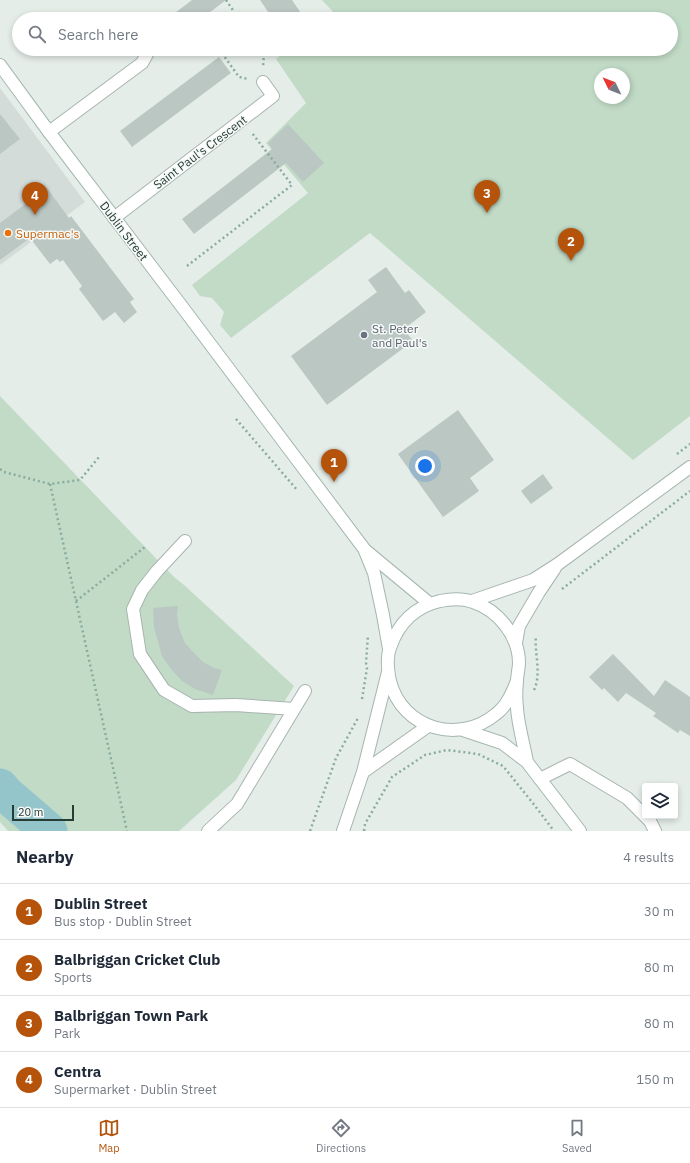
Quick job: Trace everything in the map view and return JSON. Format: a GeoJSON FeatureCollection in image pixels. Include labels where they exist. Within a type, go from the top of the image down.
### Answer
{"type":"FeatureCollection","features":[{"type":"Feature","properties":{"kind":"main road"},"geometry":{"type":"LineString","coordinates":[[49,132],[142,63],[146,56]]}},
{"type":"Feature","properties":{"kind":"main road","name":"Dublin Street"},"geometry":{"type":"LineString","coordinates":[[0,65],[365,550],[429,604]]}},
{"type":"Feature","properties":{"kind":"main road","name":"Saint Paul's Crescent"},"geometry":{"type":"LineString","coordinates":[[114,218],[274,96],[263,82]]}},
{"type":"Feature","properties":{"kind":"main road"},"geometry":{"type":"LineString","coordinates":[[472,601],[533,580],[558,564],[690,467]]}},
{"type":"Feature","properties":{"kind":"main road"},"geometry":{"type":"LineString","coordinates":[[185,541],[157,571],[142,590],[133,609],[140,654],[164,690],[192,706],[236,705],[294,709]]}},
{"type":"Feature","properties":{"kind":"main road","name":"Dublin Street"},"geometry":{"type":"LineString","coordinates":[[365,550],[374,573],[389,650]]}},
{"type":"Feature","properties":{"kind":"main road"},"geometry":{"type":"LineString","coordinates":[[527,762],[517,709],[519,662],[516,643],[519,626],[558,564]]}},
{"type":"Feature","properties":{"kind":"main road"},"geometry":{"type":"LineString","coordinates":[[344,831],[363,772],[388,672],[389,650],[397,631],[410,614],[429,604],[450,599],[472,601],[491,610],[506,625],[516,643]]}},
{"type":"Feature","properties":{"kind":"main road"},"geometry":{"type":"LineString","coordinates":[[388,672],[392,689],[400,704],[413,717],[428,726],[445,730],[463,730],[481,724],[497,714],[510,699],[517,681]]}},
{"type":"Feature","properties":{"kind":"main road"},"geometry":{"type":"LineString","coordinates":[[208,831],[237,804],[305,691]]}},
{"type":"Feature","properties":{"kind":"main road"},"geometry":{"type":"LineString","coordinates":[[363,772],[428,726]]}},
{"type":"Feature","properties":{"kind":"main road"},"geometry":{"type":"LineString","coordinates":[[463,730],[502,743],[527,762],[580,831]]}},
{"type":"Feature","properties":{"kind":"main road"},"geometry":{"type":"LineString","coordinates":[[540,779],[570,764],[627,798],[650,821],[655,831]]}},
{"type":"Feature","properties":{"kind":"path"},"geometry":{"type":"LineString","coordinates":[[226,0],[235,12]]}},
{"type":"Feature","properties":{"kind":"path"},"geometry":{"type":"LineString","coordinates":[[224,56],[239,77],[263,82]]}},
{"type":"Feature","properties":{"kind":"path"},"geometry":{"type":"LineString","coordinates":[[187,266],[292,185],[241,120]]}},
{"type":"Feature","properties":{"kind":"path"},"geometry":{"type":"LineString","coordinates":[[236,419],[301,494]]}},
{"type":"Feature","properties":{"kind":"path"},"geometry":{"type":"LineString","coordinates":[[0,470],[50,484],[80,480],[99,457]]}},
{"type":"Feature","properties":{"kind":"path"},"geometry":{"type":"LineString","coordinates":[[50,484],[127,831]]}},
{"type":"Feature","properties":{"kind":"path"},"geometry":{"type":"LineString","coordinates":[[560,591],[690,491]]}},
{"type":"Feature","properties":{"kind":"path"},"geometry":{"type":"LineString","coordinates":[[76,601],[145,547]]}},
{"type":"Feature","properties":{"kind":"path"},"geometry":{"type":"LineString","coordinates":[[533,692],[536,686],[538,664],[535,638],[536,632]]}},
{"type":"Feature","properties":{"kind":"path"},"geometry":{"type":"LineString","coordinates":[[362,699],[367,668],[368,634]]}},
{"type":"Feature","properties":{"kind":"path"},"geometry":{"type":"LineString","coordinates":[[310,831],[336,758],[360,715]]}},
{"type":"Feature","properties":{"kind":"path"},"geometry":{"type":"LineString","coordinates":[[478,754],[492,740]]}},
{"type":"Feature","properties":{"kind":"path"},"geometry":{"type":"LineString","coordinates":[[364,831],[365,824],[392,777],[425,755],[447,750],[478,754],[503,766],[554,831]]}},
{"type":"Feature","properties":{"kind":"shaded area"},"geometry":{"type":"Polygon","coordinates":[[[0,88],[85,202],[0,265],[0,88]]]}},
{"type":"Feature","properties":{"kind":"green space"},"geometry":{"type":"Polygon","coordinates":[[[322,0],[690,0],[690,416],[633,460],[370,233],[231,338],[220,325],[224,312],[212,298],[200,296],[192,285],[308,193],[266,143],[306,103],[276,59],[280,56],[678,56],[678,12],[333,12],[322,0]]]}},
{"type":"Feature","properties":{"kind":"green space"},"geometry":{"type":"Polygon","coordinates":[[[0,396],[174,577],[294,686],[236,780],[179,831],[8,831],[0,822],[0,396]]]}},
{"type":"Feature","properties":{"kind":"building"},"geometry":{"type":"Polygon","coordinates":[[[192,0],[226,0],[210,12],[176,12],[192,0]]]}},
{"type":"Feature","properties":{"kind":"building"},"geometry":{"type":"Polygon","coordinates":[[[260,0],[292,0],[300,12],[268,12],[260,0]]]}},
{"type":"Feature","properties":{"kind":"building"},"geometry":{"type":"Polygon","coordinates":[[[219,57],[231,73],[132,147],[120,131],[219,57]]]}},
{"type":"Feature","properties":{"kind":"building"},"geometry":{"type":"Polygon","coordinates":[[[0,114],[20,139],[0,154],[0,114]]]}},
{"type":"Feature","properties":{"kind":"building"},"geometry":{"type":"Polygon","coordinates":[[[288,124],[324,163],[303,182],[286,163],[194,234],[182,219],[272,149],[268,143],[288,124]]]}},
{"type":"Feature","properties":{"kind":"building"},"geometry":{"type":"Polygon","coordinates":[[[47,188],[69,218],[71,216],[134,299],[130,302],[137,312],[124,323],[115,312],[103,321],[79,289],[82,286],[63,260],[60,262],[57,259],[50,264],[30,238],[0,260],[0,223],[47,188]]]}},
{"type":"Feature","properties":{"kind":"building","name":"St. Peter and Paul's"},"geometry":{"type":"Polygon","coordinates":[[[386,267],[405,293],[409,290],[426,312],[404,329],[413,341],[327,405],[291,356],[377,292],[368,280],[386,267]]]}},
{"type":"Feature","properties":{"kind":"building"},"geometry":{"type":"Polygon","coordinates":[[[458,410],[494,460],[470,478],[479,491],[443,517],[398,454],[458,410]]]}},
{"type":"Feature","properties":{"kind":"building"},"geometry":{"type":"Polygon","coordinates":[[[543,474],[553,488],[531,504],[521,491],[543,474]]]}},
{"type":"Feature","properties":{"kind":"building"},"geometry":{"type":"Polygon","coordinates":[[[178,606],[177,615],[179,628],[185,643],[203,662],[214,668],[222,670],[213,695],[195,689],[182,681],[162,656],[154,627],[153,608],[178,606]]]}},
{"type":"Feature","properties":{"kind":"building"},"geometry":{"type":"Polygon","coordinates":[[[613,654],[654,696],[665,680],[690,697],[690,736],[680,730],[678,733],[653,716],[656,713],[626,693],[618,702],[604,688],[602,690],[589,677],[613,654]]]}},
{"type":"Feature","properties":{"kind":"waterway"},"geometry":{"type":"LineString","coordinates":[[0,787],[49,831]]}},
{"type":"Feature","properties":{"kind":"place","name":"Balbriggan Town Park"},"geometry":{"type":"Point","coordinates":[487,213]}},
{"type":"Feature","properties":{"kind":"place","name":"Centra"},"geometry":{"type":"Point","coordinates":[35,215]}},
{"type":"Feature","properties":{"kind":"place","name":"Supermac's"},"geometry":{"type":"Point","coordinates":[8,233]}},
{"type":"Feature","properties":{"kind":"place","name":"Balbriggan Cricket Club"},"geometry":{"type":"Point","coordinates":[571,261]}},
{"type":"Feature","properties":{"kind":"place","name":"St. Peter and Paul's"},"geometry":{"type":"Point","coordinates":[364,335]}},
{"type":"Feature","properties":{"kind":"place","name":"Dublin Street"},"geometry":{"type":"Point","coordinates":[334,482]}}]}
